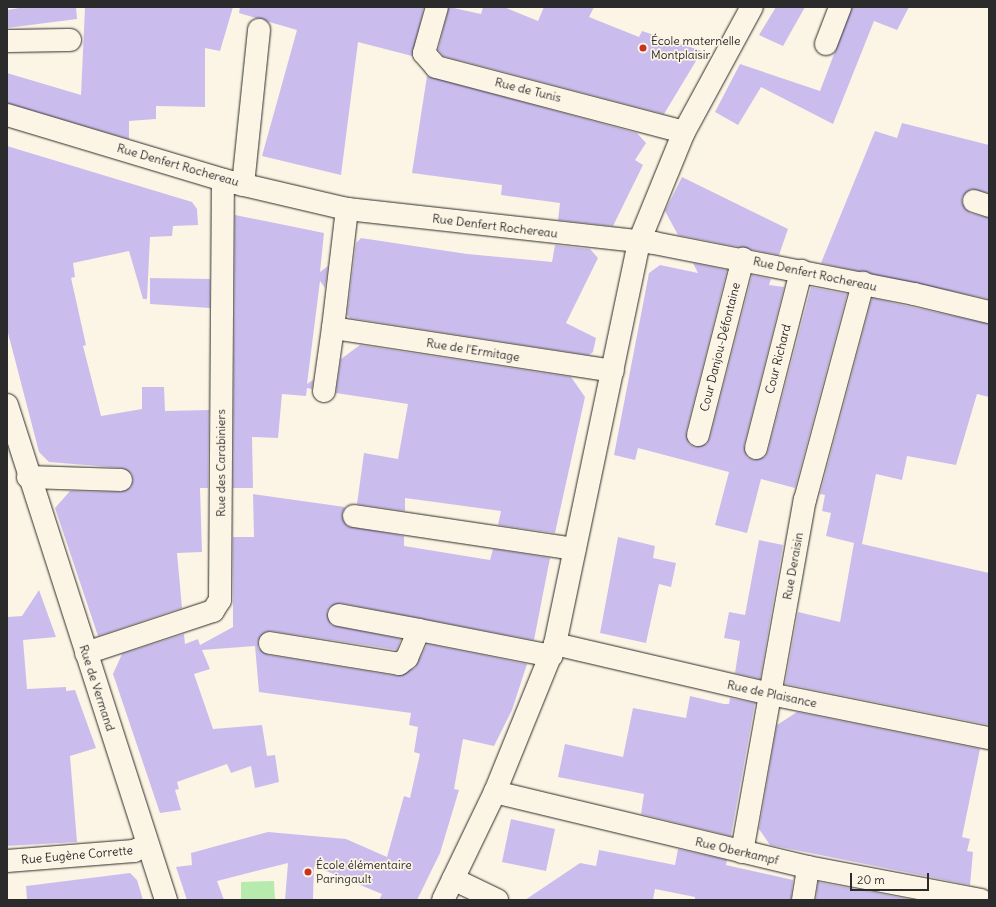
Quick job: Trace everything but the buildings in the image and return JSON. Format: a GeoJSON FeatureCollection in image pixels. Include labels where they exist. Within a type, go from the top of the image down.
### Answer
{"type":"FeatureCollection","features":[{"type":"Feature","properties":{"kind":"street","name":"Rue de Tunis"},"geometry":{"type":"LineString","coordinates":[[437,7],[424,53],[436,67],[684,132]]}},
{"type":"Feature","properties":{"kind":"street"},"geometry":{"type":"LineString","coordinates":[[442,900],[495,792],[553,650],[576,549],[639,242],[684,132],[752,7]]}},
{"type":"Feature","properties":{"kind":"street"},"geometry":{"type":"LineString","coordinates":[[826,44],[840,7]]}},
{"type":"Feature","properties":{"kind":"street","name":"Rue des Carabiniers"},"geometry":{"type":"LineString","coordinates":[[86,653],[213,611],[220,600],[233,182],[259,30]]}},
{"type":"Feature","properties":{"kind":"street"},"geometry":{"type":"LineString","coordinates":[[7,41],[70,40]]}},
{"type":"Feature","properties":{"kind":"street","name":"Rue Denfert Rochereau"},"geometry":{"type":"LineString","coordinates":[[7,115],[233,182],[347,209],[639,242],[743,259],[863,283],[989,312]]}},
{"type":"Feature","properties":{"kind":"street"},"geometry":{"type":"LineString","coordinates":[[324,391],[347,209]]}},
{"type":"Feature","properties":{"kind":"street","name":"Cour Danjou-Défontaine"},"geometry":{"type":"LineString","coordinates":[[698,435],[743,259]]}},
{"type":"Feature","properties":{"kind":"street","name":"Cour Richard"},"geometry":{"type":"LineString","coordinates":[[756,448],[801,271]]}},
{"type":"Feature","properties":{"kind":"street","name":"Rue Deraisin"},"geometry":{"type":"LineString","coordinates":[[742,852],[805,500],[863,283]]}},
{"type":"Feature","properties":{"kind":"street","name":"Rue de l'Ermitage"},"geometry":{"type":"LineString","coordinates":[[333,328],[613,371]]}},
{"type":"Feature","properties":{"kind":"street","name":"Rue de Vermand"},"geometry":{"type":"LineString","coordinates":[[7,405],[28,477],[166,900]]}},
{"type":"Feature","properties":{"kind":"street"},"geometry":{"type":"LineString","coordinates":[[28,477],[121,480]]}},
{"type":"Feature","properties":{"kind":"street"},"geometry":{"type":"LineString","coordinates":[[354,516],[576,549]]}},
{"type":"Feature","properties":{"kind":"street","name":"Rue de Plaisance"},"geometry":{"type":"LineString","coordinates":[[339,615],[419,630],[553,650],[989,738]]}},
{"type":"Feature","properties":{"kind":"street"},"geometry":{"type":"LineString","coordinates":[[270,643],[399,664],[407,658],[419,630]]}},
{"type":"Feature","properties":{"kind":"street","name":"Rue Oberkampf"},"geometry":{"type":"LineString","coordinates":[[495,792],[808,867],[981,900]]}},
{"type":"Feature","properties":{"kind":"street","name":"Rue Eugène Corrette"},"geometry":{"type":"LineString","coordinates":[[7,861],[134,851],[147,845]]}},
{"type":"Feature","properties":{"kind":"street"},"geometry":{"type":"LineString","coordinates":[[803,900],[808,867]]}},
{"type":"Feature","properties":{"kind":"street"},"geometry":{"type":"LineString","coordinates":[[453,879],[497,900]]}},
{"type":"Feature","properties":{"kind":"green space"},"geometry":{"type":"Polygon","coordinates":[[[274,881],[275,900],[241,900],[241,882],[274,881]]]}},
{"type":"Feature","properties":{"kind":"place","name":"École maternelle Montplaisir"},"geometry":{"type":"Point","coordinates":[643,48]}},
{"type":"Feature","properties":{"kind":"place","name":"École élémentaire Paringault"},"geometry":{"type":"Point","coordinates":[308,872]}}]}
